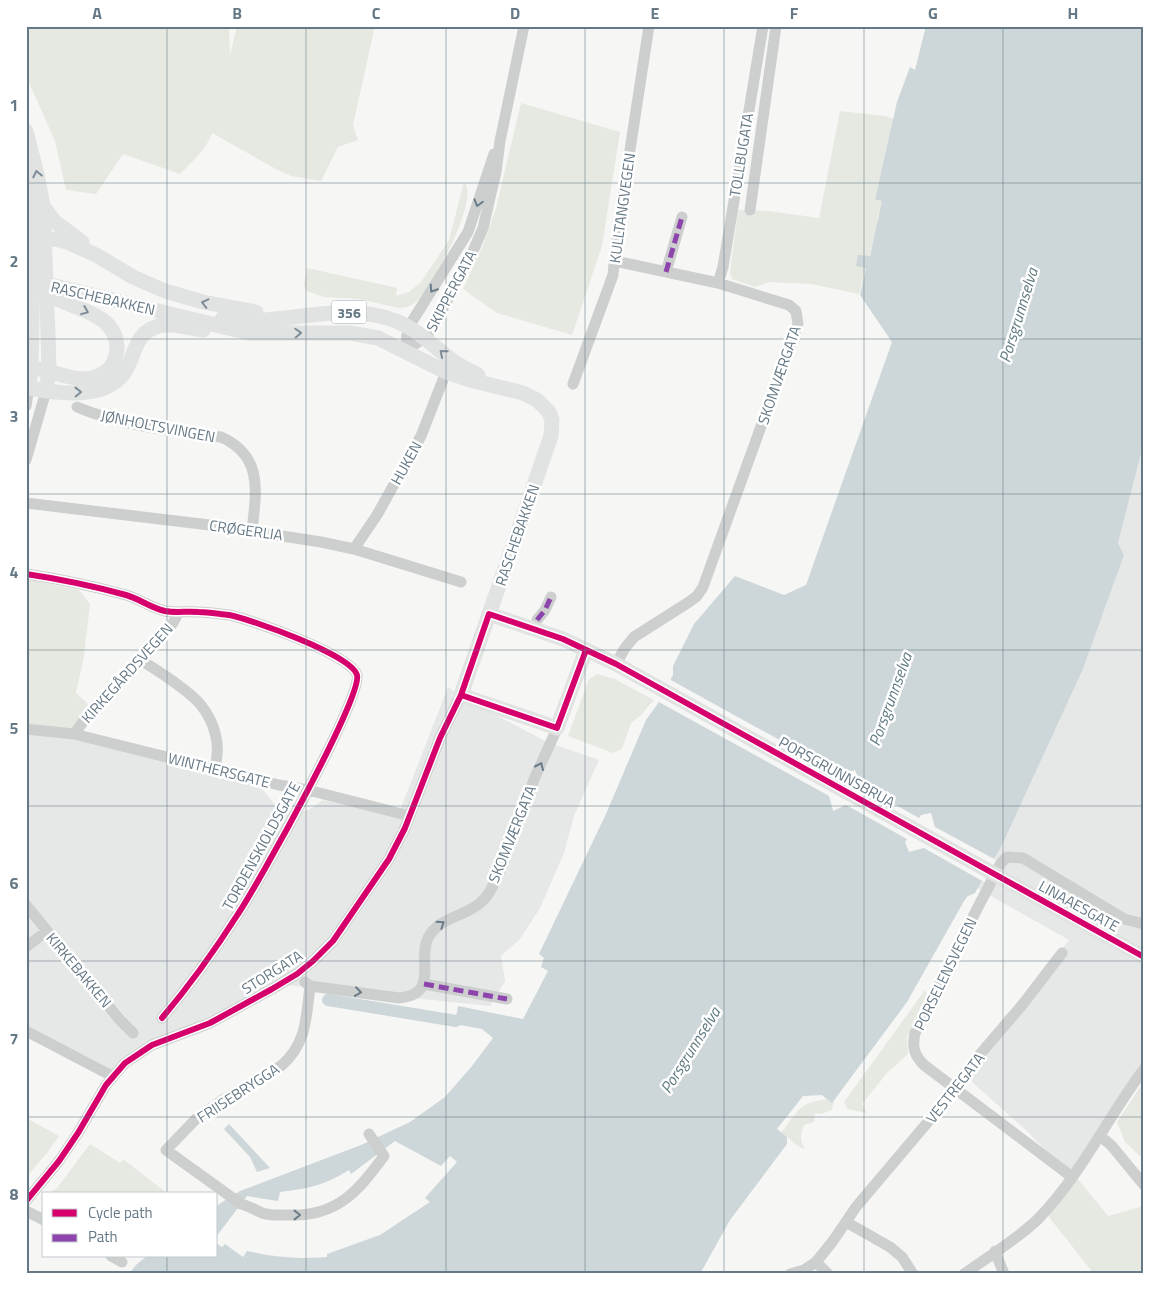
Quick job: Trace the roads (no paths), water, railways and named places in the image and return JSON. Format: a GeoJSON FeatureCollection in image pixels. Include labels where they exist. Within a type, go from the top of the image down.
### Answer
{"type":"FeatureCollection","features":[{"type":"Feature","properties":{"kind":"main road"},"geometry":{"type":"LineString","coordinates":[[26,131],[38,174],[43,206],[34,241]]}},
{"type":"Feature","properties":{"kind":"main road"},"geometry":{"type":"LineString","coordinates":[[26,177],[34,241],[48,314],[46,391]]}},
{"type":"Feature","properties":{"kind":"main road","name":"356"},"geometry":{"type":"LineString","coordinates":[[43,206],[54,221],[96,255]]}},
{"type":"Feature","properties":{"kind":"main road","name":"356"},"geometry":{"type":"LineString","coordinates":[[34,241],[61,240],[67,242],[96,255],[134,277],[183,297],[239,310],[287,317]]}},
{"type":"Feature","properties":{"kind":"main road"},"geometry":{"type":"LineString","coordinates":[[29,388],[32,306],[38,262]]}},
{"type":"Feature","properties":{"kind":"main road","name":"356"},"geometry":{"type":"LineString","coordinates":[[26,280],[61,302],[92,313],[110,327],[115,339],[115,359],[110,369],[98,376],[85,380],[77,379],[31,367]]}},
{"type":"Feature","properties":{"kind":"main road","name":"RASCHEBAKKEN"},"geometry":{"type":"LineString","coordinates":[[26,280],[180,315],[249,333],[360,334],[378,338],[446,372],[470,380],[500,386],[537,400],[548,412],[552,427],[546,451],[489,614]]}},
{"type":"Feature","properties":{"kind":"main road","name":"RASCHEBAKKEN"},"geometry":{"type":"LineString","coordinates":[[180,315],[246,321],[331,312],[357,312],[385,317],[398,322],[425,338],[458,364],[500,386]]}},
{"type":"Feature","properties":{"kind":"main road","name":"356"},"geometry":{"type":"LineString","coordinates":[[29,388],[46,391],[88,392],[112,384],[122,376],[127,368],[140,338],[146,332],[159,326],[171,325],[209,331],[249,333]]}},
{"type":"Feature","properties":{"kind":"main road"},"geometry":{"type":"LineString","coordinates":[[489,614],[563,639],[616,664]]}},
{"type":"Feature","properties":{"kind":"main road","name":"STORGATA"},"geometry":{"type":"LineString","coordinates":[[461,695],[489,614]]}},
{"type":"Feature","properties":{"kind":"main road","name":"SKOMVÆRGATA"},"geometry":{"type":"LineString","coordinates":[[557,728],[586,650]]}},
{"type":"Feature","properties":{"kind":"main road","name":"PORSGRUNNSBRUA"},"geometry":{"type":"LineString","coordinates":[[616,664],[1004,879]]}},
{"type":"Feature","properties":{"kind":"main road"},"geometry":{"type":"LineString","coordinates":[[461,695],[557,728]]}},
{"type":"Feature","properties":{"kind":"main road","name":"LINAAESGATE"},"geometry":{"type":"LineString","coordinates":[[1004,879],[1143,958]]}},
{"type":"Feature","properties":{"kind":"street","name":"SKIPPERGATA"},"geometry":{"type":"LineString","coordinates":[[405,350],[425,338],[434,325],[463,273],[483,228],[496,172],[500,141],[524,26]]}},
{"type":"Feature","properties":{"kind":"street","name":"KULLTANGVEGEN"},"geometry":{"type":"LineString","coordinates":[[573,384],[613,275],[616,241],[649,26]]}},
{"type":"Feature","properties":{"kind":"street","name":"TOLLBUGATA"},"geometry":{"type":"LineString","coordinates":[[718,283],[723,267],[763,26]]}},
{"type":"Feature","properties":{"kind":"street"},"geometry":{"type":"LineString","coordinates":[[750,210],[776,26]]}},
{"type":"Feature","properties":{"kind":"street","name":"SKIPPERGATA"},"geometry":{"type":"LineString","coordinates":[[405,350],[408,328],[468,232],[488,170],[500,141]]}},
{"type":"Feature","properties":{"kind":"street"},"geometry":{"type":"LineString","coordinates":[[666,272],[682,217]]}},
{"type":"Feature","properties":{"kind":"street","name":"SKOMVÆRGATA"},"geometry":{"type":"LineString","coordinates":[[615,261],[718,283],[790,305],[796,311],[798,324],[703,587],[697,596],[634,637],[616,664]]}},
{"type":"Feature","properties":{"kind":"street","name":"HUKEN"},"geometry":{"type":"LineString","coordinates":[[354,549],[377,515],[421,436],[446,372]]}},
{"type":"Feature","properties":{"kind":"street"},"geometry":{"type":"LineString","coordinates":[[26,406],[29,388]]}},
{"type":"Feature","properties":{"kind":"street"},"geometry":{"type":"LineString","coordinates":[[26,460],[46,391]]}},
{"type":"Feature","properties":{"kind":"street","name":"JØNHOLTSVINGEN"},"geometry":{"type":"LineString","coordinates":[[77,407],[108,418],[221,437],[231,442],[240,449],[252,464],[256,480],[252,531]]}},
{"type":"Feature","properties":{"kind":"street","name":"CRØGERLIA"},"geometry":{"type":"LineString","coordinates":[[26,503],[252,531],[354,549],[461,582]]}},
{"type":"Feature","properties":{"kind":"street"},"geometry":{"type":"LineString","coordinates":[[26,574],[76,583],[129,596],[149,606],[178,612]]}},
{"type":"Feature","properties":{"kind":"street"},"geometry":{"type":"LineString","coordinates":[[538,620],[551,596]]}},
{"type":"Feature","properties":{"kind":"street","name":"KIRKEGÅRDSVEGEN"},"geometry":{"type":"LineString","coordinates":[[74,734],[91,711],[140,660],[176,618],[178,612]]}},
{"type":"Feature","properties":{"kind":"street","name":"TORDENSKIOLDSGATE"},"geometry":{"type":"LineString","coordinates":[[162,1018],[188,987],[239,913],[308,790],[351,702],[357,684],[357,674],[349,665],[301,640],[254,622],[230,616],[199,612],[178,612]]}},
{"type":"Feature","properties":{"kind":"street"},"geometry":{"type":"LineString","coordinates":[[140,660],[193,697],[204,709],[218,744],[217,760],[214,769]]}},
{"type":"Feature","properties":{"kind":"street","name":"STORGATA"},"geometry":{"type":"LineString","coordinates":[[26,1201],[70,1146],[112,1076],[132,1058],[152,1045],[218,1019],[297,974],[325,949],[360,903],[389,859],[410,816],[440,738],[461,695]]}},
{"type":"Feature","properties":{"kind":"street","name":"SKOMVÆRGATA"},"geometry":{"type":"LineString","coordinates":[[424,984],[427,939],[437,926],[479,905],[489,892],[557,728]]}},
{"type":"Feature","properties":{"kind":"street","name":"WINTHERSGATE"},"geometry":{"type":"LineString","coordinates":[[26,729],[74,734],[410,816]]}},
{"type":"Feature","properties":{"kind":"street","name":"PORSELENSVEGEN"},"geometry":{"type":"LineString","coordinates":[[1072,1177],[918,1059],[914,1050],[915,1033],[1001,863],[1008,857],[1023,858],[1124,919],[1144,924]]}},
{"type":"Feature","properties":{"kind":"street","name":"KIRKEBAKKEN"},"geometry":{"type":"LineString","coordinates":[[26,905],[119,1019],[133,1033]]}},
{"type":"Feature","properties":{"kind":"street"},"geometry":{"type":"LineString","coordinates":[[26,947],[47,931]]}},
{"type":"Feature","properties":{"kind":"street","name":"VESTREGATA"},"geometry":{"type":"LineString","coordinates":[[816,1262],[863,1198],[933,1116],[954,1087],[1023,1004],[1062,953]]}},
{"type":"Feature","properties":{"kind":"street"},"geometry":{"type":"LineString","coordinates":[[297,974],[310,986],[399,998],[414,994],[424,984],[508,999]]}},
{"type":"Feature","properties":{"kind":"street","name":"FRIISEBRYGGA"},"geometry":{"type":"LineString","coordinates":[[310,986],[306,1026],[301,1042],[289,1059],[281,1066],[221,1101],[196,1119],[166,1150],[229,1195],[261,1213],[304,1216],[326,1211],[346,1199],[357,1189],[384,1156],[369,1134]]}},
{"type":"Feature","properties":{"kind":"street"},"geometry":{"type":"LineString","coordinates":[[26,1032],[112,1076]]}},
{"type":"Feature","properties":{"kind":"street"},"geometry":{"type":"LineString","coordinates":[[964,1274],[1036,1221],[1052,1204],[1144,1069]]}},
{"type":"Feature","properties":{"kind":"street"},"geometry":{"type":"LineString","coordinates":[[1100,1136],[1111,1145],[1144,1185]]}},
{"type":"Feature","properties":{"kind":"street"},"geometry":{"type":"LineString","coordinates":[[26,1211],[42,1219]]}},
{"type":"Feature","properties":{"kind":"street"},"geometry":{"type":"LineString","coordinates":[[846,1222],[890,1247],[902,1257],[913,1274]]}},
{"type":"Feature","properties":{"kind":"street"},"geometry":{"type":"LineString","coordinates":[[995,1252],[1004,1274]]}},
{"type":"Feature","properties":{"kind":"street"},"geometry":{"type":"LineString","coordinates":[[115,1258],[122,1262]]}},
{"type":"Feature","properties":{"kind":"street"},"geometry":{"type":"LineString","coordinates":[[790,1274],[804,1270],[816,1262],[828,1274]]}},
{"type":"Feature","properties":{"kind":"water","name":"Porsgrunnselva"},"geometry":{"type":"Polygon","coordinates":[[[926,26],[1144,26],[1144,442],[1118,543],[1124,555],[1083,669],[1003,843],[975,893],[968,896],[964,901],[907,1002],[832,1103],[822,1095],[803,1096],[777,1129],[787,1137],[787,1144],[730,1220],[700,1274],[129,1274],[145,1258],[218,1258],[218,1244],[222,1247],[225,1244],[243,1257],[247,1251],[287,1257],[327,1257],[327,1254],[380,1235],[430,1202],[425,1198],[457,1162],[450,1156],[441,1166],[395,1141],[351,1174],[349,1170],[316,1186],[280,1192],[278,1201],[247,1196],[218,1234],[218,1205],[240,1191],[361,1145],[410,1122],[445,1097],[493,1038],[482,1029],[455,1024],[458,1006],[523,1019],[548,971],[541,967],[544,958],[539,954],[606,814],[646,720],[659,702],[673,675],[673,666],[694,624],[735,576],[784,595],[806,585],[892,342],[860,295],[866,268],[856,266],[858,255],[870,256],[882,201],[875,199],[897,102],[910,67],[915,70],[926,26]]]}},
{"type":"Feature","properties":{"kind":"water"},"geometry":{"type":"Polygon","coordinates":[[[229,1124],[270,1168],[257,1172],[250,1157],[224,1129],[229,1124]]]}},
{"type":"Feature","properties":{"kind":"waterway"},"geometry":{"type":"LineString","coordinates":[[328,1000],[456,1021]]}}]}
